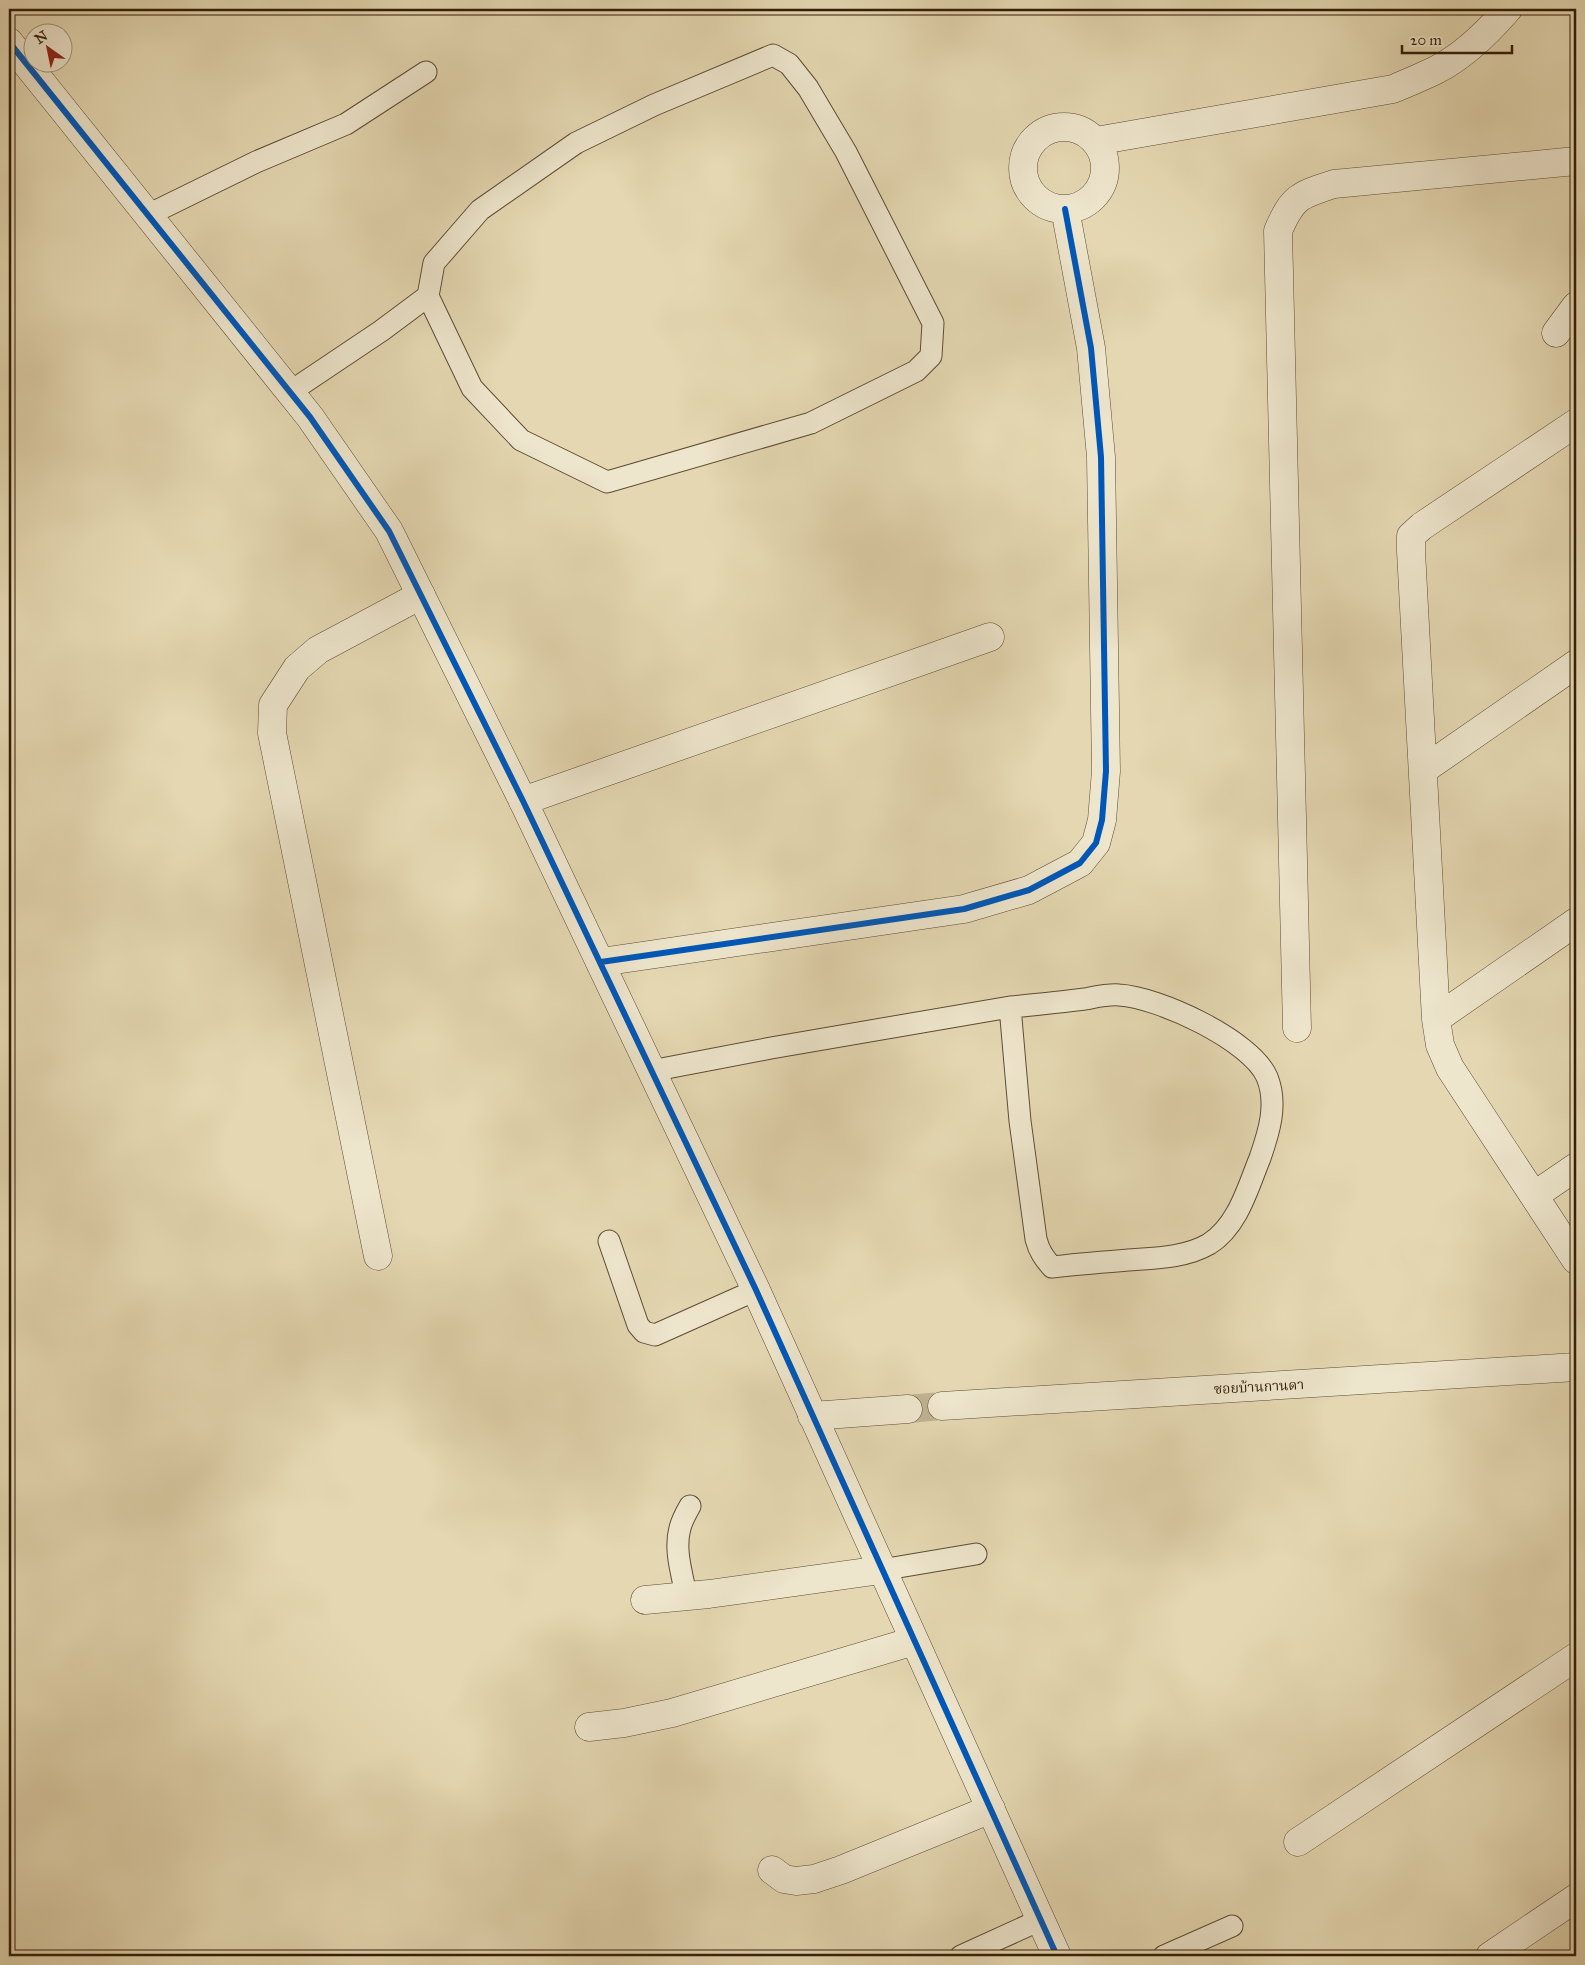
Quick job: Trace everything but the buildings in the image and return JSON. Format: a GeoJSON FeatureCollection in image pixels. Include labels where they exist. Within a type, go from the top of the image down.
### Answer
{"type":"FeatureCollection","features":[{"type":"Feature","properties":{"kind":"street"},"geometry":{"type":"LineString","coordinates":[[1096,141],[1393,89],[1438,70],[1457,57],[1491,29],[1508,9]]}},
{"type":"Feature","properties":{"kind":"street"},"geometry":{"type":"LineString","coordinates":[[9,42],[310,417],[389,531],[523,801],[756,1290],[1057,1956]]}},
{"type":"Feature","properties":{"kind":"street"},"geometry":{"type":"LineString","coordinates":[[1062,127],[1075,128],[1087,133],[1096,141],[1104,154],[1106,170],[1102,185],[1093,198],[1080,206],[1065,209],[1046,205],[1032,193],[1026,182],[1023,170],[1025,157],[1030,145],[1038,136],[1050,129],[1062,127]]}},
{"type":"Feature","properties":{"kind":"street"},"geometry":{"type":"LineString","coordinates":[[1297,1028],[1278,231],[1287,210],[1303,194],[1334,184],[1576,161]]}},
{"type":"Feature","properties":{"kind":"street"},"geometry":{"type":"LineString","coordinates":[[600,962],[964,909],[1029,890],[1080,863],[1096,843],[1102,820],[1106,771],[1101,457],[1091,348],[1065,209]]}},
{"type":"Feature","properties":{"kind":"street"},"geometry":{"type":"LineString","coordinates":[[1556,333],[1576,306]]}},
{"type":"Feature","properties":{"kind":"street"},"geometry":{"type":"LineString","coordinates":[[1576,423],[1422,526],[1411,536],[1436,1019],[1440,1045],[1450,1068],[1576,1260]]}},
{"type":"Feature","properties":{"kind":"street"},"geometry":{"type":"LineString","coordinates":[[378,1256],[272,733],[273,705],[297,668],[318,650],[421,595]]}},
{"type":"Feature","properties":{"kind":"street"},"geometry":{"type":"LineString","coordinates":[[523,801],[990,637]]}},
{"type":"Feature","properties":{"kind":"street"},"geometry":{"type":"LineString","coordinates":[[1423,770],[1576,664]]}},
{"type":"Feature","properties":{"kind":"street"},"geometry":{"type":"LineString","coordinates":[[1436,1019],[1576,922]]}},
{"type":"Feature","properties":{"kind":"street"},"geometry":{"type":"LineString","coordinates":[[1535,1195],[1576,1167]]}},
{"type":"Feature","properties":{"kind":"street","name":"ซอยบ้านกานดา"},"geometry":{"type":"LineString","coordinates":[[942,1406],[1576,1367]]}},
{"type":"Feature","properties":{"kind":"street"},"geometry":{"type":"LineString","coordinates":[[812,1416],[908,1409]]}},
{"type":"Feature","properties":{"kind":"street"},"geometry":{"type":"LineString","coordinates":[[645,1600],[709,1594],[881,1570]]}},
{"type":"Feature","properties":{"kind":"street"},"geometry":{"type":"LineString","coordinates":[[589,1727],[624,1723],[672,1713],[914,1641]]}},
{"type":"Feature","properties":{"kind":"street"},"geometry":{"type":"LineString","coordinates":[[1298,1842],[1576,1657]]}},
{"type":"Feature","properties":{"kind":"street"},"geometry":{"type":"LineString","coordinates":[[772,1870],[784,1879],[796,1881],[814,1879],[841,1870],[992,1809]]}},
{"type":"Feature","properties":{"kind":"street"},"geometry":{"type":"LineString","coordinates":[[1490,1956],[1576,1898]]}},
{"type":"Feature","properties":{"kind":"lane"},"geometry":{"type":"LineString","coordinates":[[290,392],[381,331],[428,296],[434,263],[480,210],[576,143],[654,105],[773,54],[789,64],[808,88],[846,152],[933,323],[931,356],[916,371],[811,423],[607,482],[520,440],[472,388],[428,296]]}},
{"type":"Feature","properties":{"kind":"lane"},"geometry":{"type":"LineString","coordinates":[[148,215],[256,162],[346,124],[426,72]]}},
{"type":"Feature","properties":{"kind":"lane"},"geometry":{"type":"LineString","coordinates":[[651,1071],[770,1048],[1010,1007],[1119,995],[1164,1005],[1209,1026],[1248,1054],[1267,1077],[1273,1104],[1268,1134],[1242,1204],[1224,1230],[1209,1244],[1188,1254],[1052,1267],[1045,1259],[1039,1250],[1036,1239],[1020,1121],[1010,1007]]}},
{"type":"Feature","properties":{"kind":"lane"},"geometry":{"type":"LineString","coordinates":[[609,1241],[638,1325],[644,1332],[655,1335],[756,1290]]}},
{"type":"Feature","properties":{"kind":"lane"},"geometry":{"type":"LineString","coordinates":[[686,1595],[678,1554],[678,1540],[680,1526],[690,1506]]}},
{"type":"Feature","properties":{"kind":"lane"},"geometry":{"type":"LineString","coordinates":[[881,1570],[976,1554]]}},
{"type":"Feature","properties":{"kind":"lane"},"geometry":{"type":"LineString","coordinates":[[961,1956],[1040,1920]]}},
{"type":"Feature","properties":{"kind":"lane"},"geometry":{"type":"LineString","coordinates":[[1164,1956],[1232,1926]]}},
{"type":"Feature","properties":{"kind":"tunnel"},"geometry":{"type":"LineString","coordinates":[[908,1409],[942,1406]]}},
{"type":"Feature","properties":{"kind":"cycle path"},"geometry":{"type":"LineString","coordinates":[[9,42],[310,417],[389,531],[523,801],[756,1290],[1057,1956]]}},
{"type":"Feature","properties":{"kind":"cycle path"},"geometry":{"type":"LineString","coordinates":[[601,962],[964,909],[1029,890],[1080,863],[1096,843],[1102,820],[1106,771],[1101,457],[1091,348],[1065,209]]}}]}
